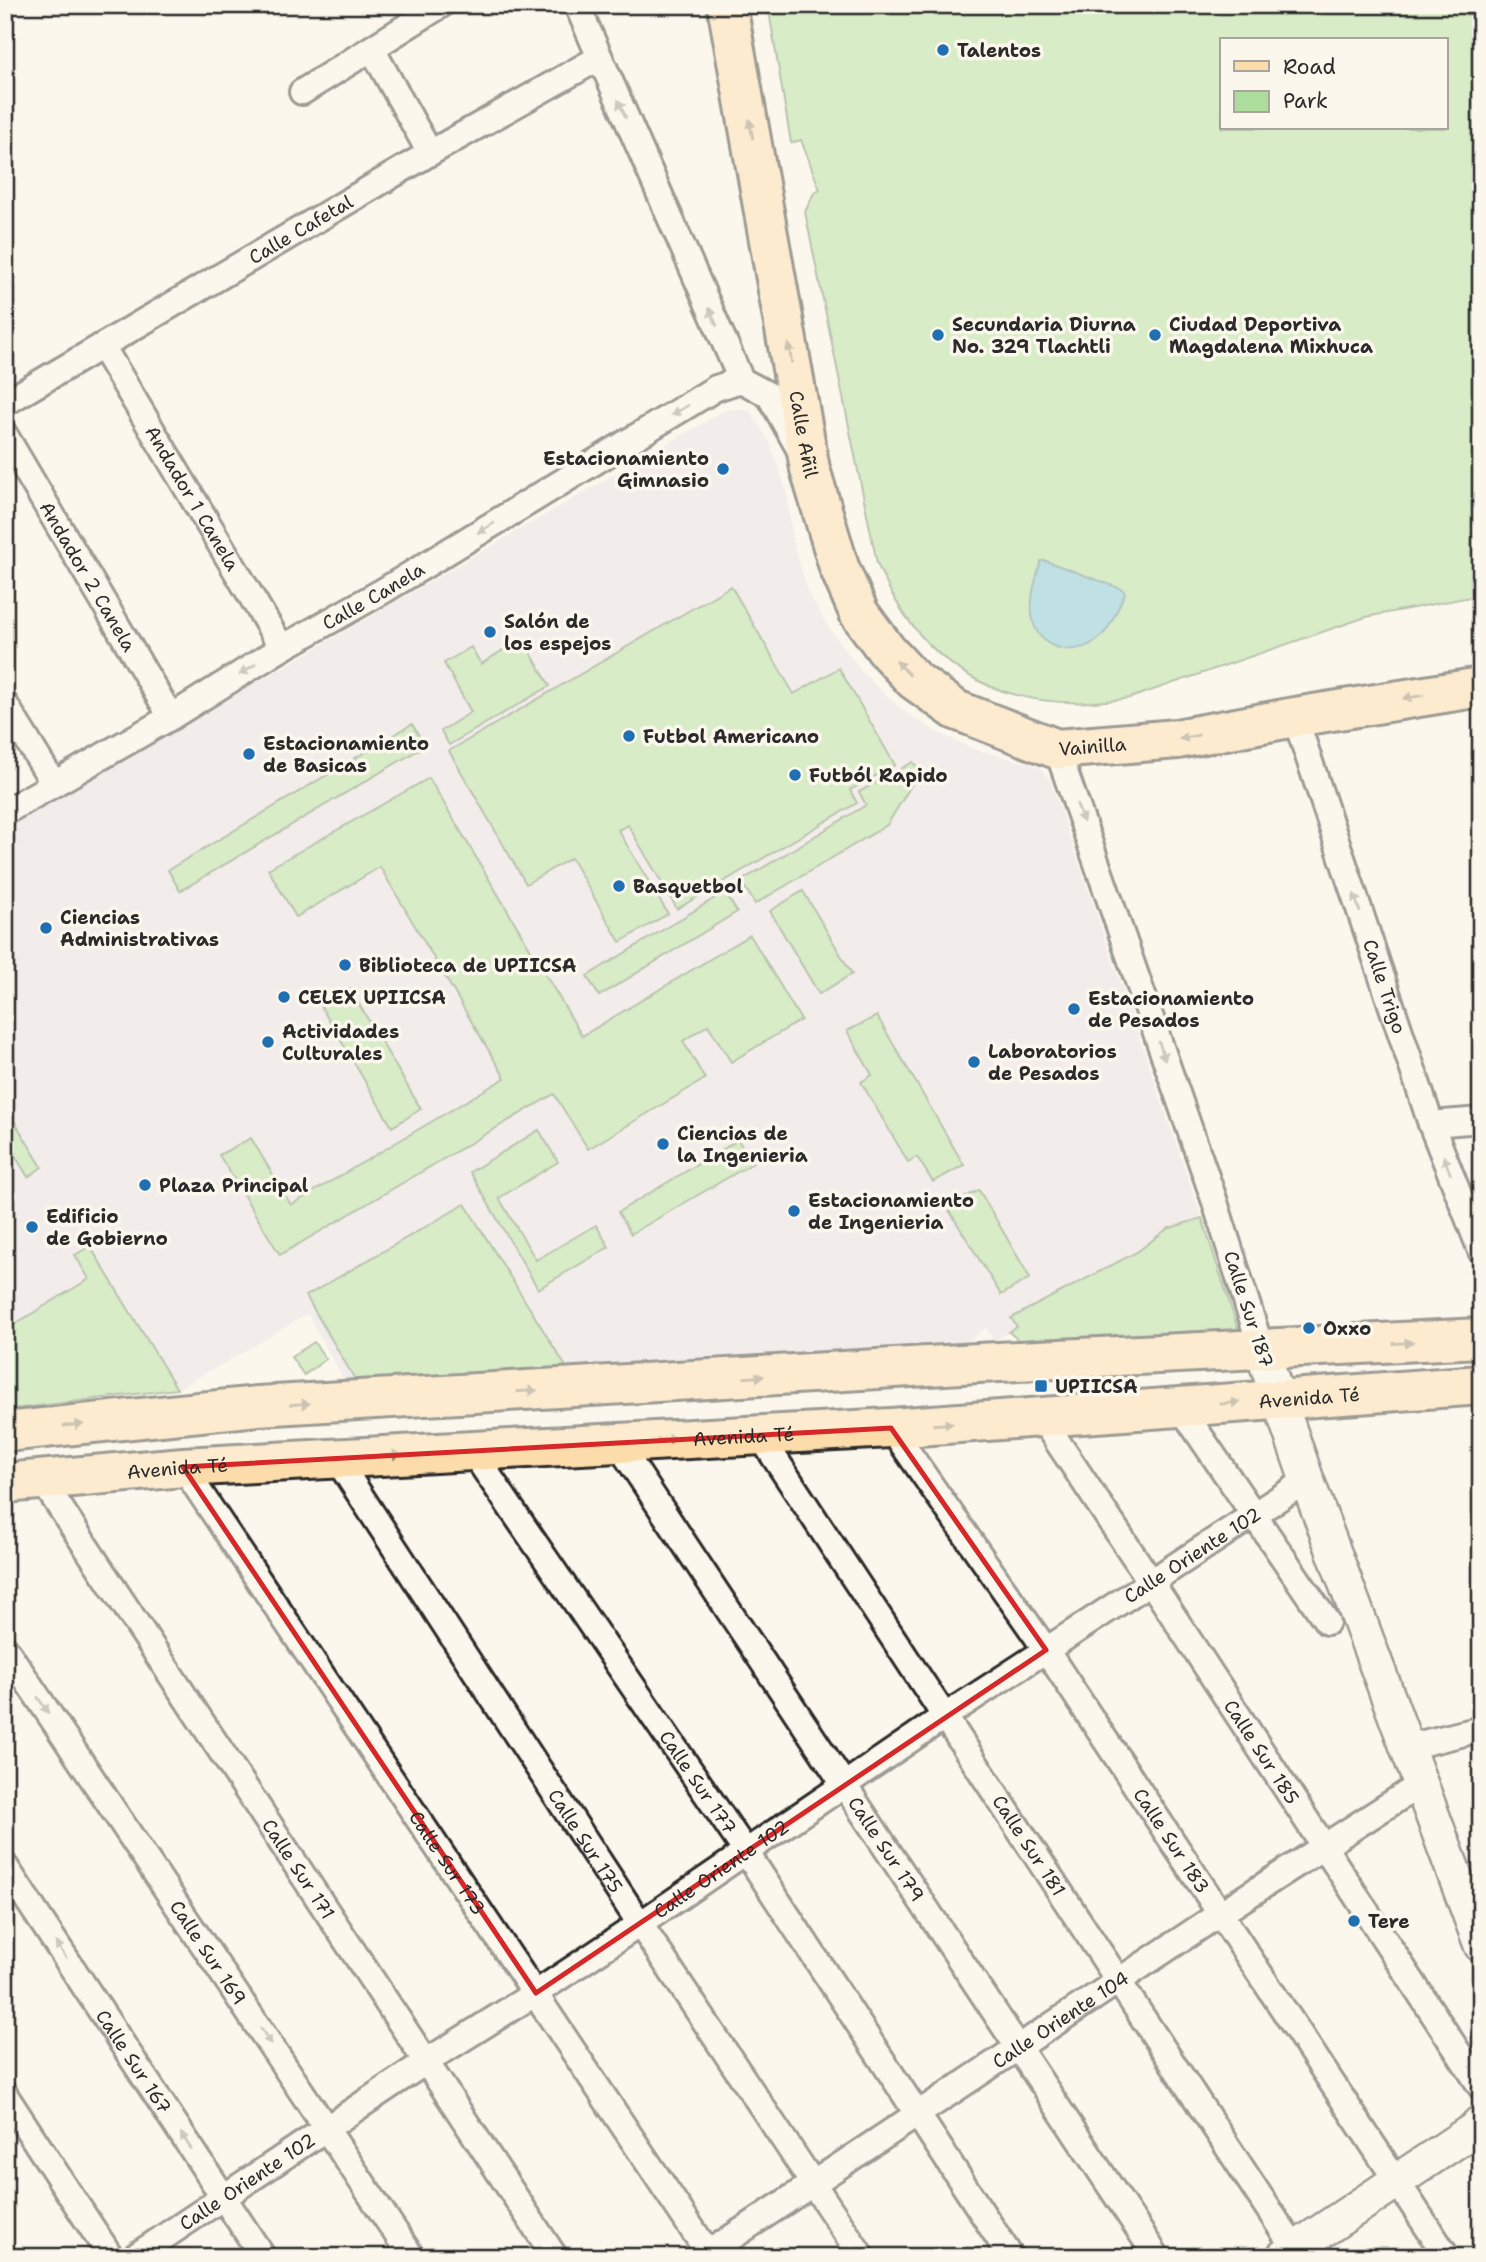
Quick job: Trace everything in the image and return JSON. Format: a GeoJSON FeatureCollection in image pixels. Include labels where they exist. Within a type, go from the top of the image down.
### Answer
{"type":"FeatureCollection","features":[{"type":"Feature","properties":{"kind":"main road","name":"Calle Añil"},"geometry":{"type":"LineString","coordinates":[[727,5],[810,469]]}},
{"type":"Feature","properties":{"kind":"main road","name":"Vainilla"},"geometry":{"type":"LineString","coordinates":[[810,469],[839,567],[859,613],[887,651],[914,680],[956,710],[1057,749],[1177,739],[1481,687]]}},
{"type":"Feature","properties":{"kind":"main road"},"geometry":{"type":"LineString","coordinates":[[5,1432],[258,1406],[964,1364],[1481,1338]]}},
{"type":"Feature","properties":{"kind":"main road","name":"Avenida Té"},"geometry":{"type":"LineString","coordinates":[[24,1481],[183,1467],[891,1428],[1481,1385]]}},
{"type":"Feature","properties":{"kind":"street"},"geometry":{"type":"LineString","coordinates":[[302,92],[441,5]]}},
{"type":"Feature","properties":{"kind":"street"},"geometry":{"type":"LineString","coordinates":[[577,5],[741,380]]}},
{"type":"Feature","properties":{"kind":"street"},"geometry":{"type":"LineString","coordinates":[[372,48],[430,153]]}},
{"type":"Feature","properties":{"kind":"street","name":"Calle Cafetal"},"geometry":{"type":"LineString","coordinates":[[5,403],[430,153],[599,58]]}},
{"type":"Feature","properties":{"kind":"street","name":"Andador 1 Canela"},"geometry":{"type":"LineString","coordinates":[[102,346],[282,648]]}},
{"type":"Feature","properties":{"kind":"street","name":"Calle Añil"},"geometry":{"type":"LineString","coordinates":[[741,380],[769,395],[810,469]]}},
{"type":"Feature","properties":{"kind":"street","name":"Calle Canela"},"geometry":{"type":"LineString","coordinates":[[5,812],[383,591],[716,388],[741,380]]}},
{"type":"Feature","properties":{"kind":"street","name":"Andador 2 Canela"},"geometry":{"type":"LineString","coordinates":[[5,435],[171,717]]}},
{"type":"Feature","properties":{"kind":"street"},"geometry":{"type":"LineString","coordinates":[[5,704],[54,784]]}},
{"type":"Feature","properties":{"kind":"street","name":"Calle Trigo"},"geometry":{"type":"LineString","coordinates":[[1295,717],[1431,1124],[1481,1251]]}},
{"type":"Feature","properties":{"kind":"street","name":"Calle Sur 187"},"geometry":{"type":"LineString","coordinates":[[1057,749],[1214,1199],[1262,1351],[1307,1480],[1481,1945]]}},
{"type":"Feature","properties":{"kind":"street"},"geometry":{"type":"LineString","coordinates":[[1431,1124],[1481,1120]]}},
{"type":"Feature","properties":{"kind":"street"},"geometry":{"type":"LineString","coordinates":[[1181,1408],[1327,1622]]}},
{"type":"Feature","properties":{"kind":"street","name":"Calle Sur 185"},"geometry":{"type":"LineString","coordinates":[[1041,1417],[1481,2087]]}},
{"type":"Feature","properties":{"kind":"street","name":"Calle Sur 183"},"geometry":{"type":"LineString","coordinates":[[891,1428],[1046,1650],[1447,2257]]}},
{"type":"Feature","properties":{"kind":"street","name":"Calle Sur 181"},"geometry":{"type":"LineString","coordinates":[[759,1434],[1119,1982],[1293,2254]]}},
{"type":"Feature","properties":{"kind":"street","name":"Calle Sur 179"},"geometry":{"type":"LineString","coordinates":[[617,1442],[1157,2257]]}},
{"type":"Feature","properties":{"kind":"street","name":"Calle Sur 177"},"geometry":{"type":"LineString","coordinates":[[471,1451],[746,1852],[916,2115],[1012,2257]]}},
{"type":"Feature","properties":{"kind":"street","name":"Calle Sur 175"},"geometry":{"type":"LineString","coordinates":[[336,1458],[640,1924],[862,2257]]}},
{"type":"Feature","properties":{"kind":"street","name":"Calle Sur 173"},"geometry":{"type":"LineString","coordinates":[[183,1467],[536,1993],[707,2255]]}},
{"type":"Feature","properties":{"kind":"street","name":"Calle Oriente 102"},"geometry":{"type":"LineString","coordinates":[[134,2257],[426,2061],[640,1924],[945,1716],[1307,1480]]}},
{"type":"Feature","properties":{"kind":"street","name":"Calle Sur 171"},"geometry":{"type":"LineString","coordinates":[[24,1481],[426,2061],[555,2257]]}},
{"type":"Feature","properties":{"kind":"street","name":"Calle Sur 169"},"geometry":{"type":"LineString","coordinates":[[5,1648],[412,2257]]}},
{"type":"Feature","properties":{"kind":"street"},"geometry":{"type":"LineString","coordinates":[[1407,1747],[1481,1728]]}},
{"type":"Feature","properties":{"kind":"street","name":"Calle Oriente 104"},"geometry":{"type":"LineString","coordinates":[[707,2255],[1221,1913],[1421,1784]]}},
{"type":"Feature","properties":{"kind":"street","name":"Calle Sur 167"},"geometry":{"type":"LineString","coordinates":[[5,1866],[263,2257]]}},
{"type":"Feature","properties":{"kind":"street"},"geometry":{"type":"LineString","coordinates":[[5,2095],[111,2257]]}},
{"type":"Feature","properties":{"kind":"street"},"geometry":{"type":"LineString","coordinates":[[1293,2254],[1481,2122]]}},
{"type":"Feature","properties":{"kind":"highlighted area"},"geometry":{"type":"Polygon","coordinates":[[[891,1428],[1046,1650],[536,1993],[183,1467],[891,1428]]]}},
{"type":"Feature","properties":{"kind":"shaded area"},"geometry":{"type":"Polygon","coordinates":[[[727,409],[749,409],[770,442],[787,493],[793,541],[809,594],[830,630],[863,673],[900,708],[935,731],[974,749],[1032,764],[1040,768],[1050,780],[1238,1329],[1028,1349],[1009,1332],[994,1341],[986,1328],[960,1348],[352,1394],[307,1314],[177,1389],[5,1410],[5,829],[727,409]]]}},
{"type":"Feature","properties":{"kind":"green space","name":"Ciudad Deportiva Magdalena Mixhuca"},"geometry":{"type":"Polygon","coordinates":[[[768,5],[1481,5],[1481,595],[1366,617],[1130,698],[1087,702],[1047,701],[1010,693],[976,680],[946,660],[920,634],[896,602],[877,563],[805,212],[814,193],[820,190],[801,140],[791,143],[768,5]]]}},
{"type":"Feature","properties":{"kind":"green space","name":"Futbol Americano"},"geometry":{"type":"Polygon","coordinates":[[[731,586],[794,694],[839,668],[895,765],[850,790],[857,803],[677,909],[628,825],[618,830],[668,914],[620,942],[571,858],[526,884],[449,751],[731,586]]]}},
{"type":"Feature","properties":{"kind":"green space"},"geometry":{"type":"Polygon","coordinates":[[[522,638],[550,686],[449,745],[441,731],[471,712],[444,663],[471,647],[481,664],[522,638]]]}},
{"type":"Feature","properties":{"kind":"green space"},"geometry":{"type":"Polygon","coordinates":[[[412,724],[425,746],[180,891],[168,870],[412,724]]]}},
{"type":"Feature","properties":{"kind":"green space"},"geometry":{"type":"Polygon","coordinates":[[[913,762],[920,771],[887,825],[755,904],[741,881],[866,805],[859,792],[913,762]]]}},
{"type":"Feature","properties":{"kind":"green space"},"geometry":{"type":"Polygon","coordinates":[[[429,778],[582,1036],[750,935],[801,1020],[731,1062],[708,1025],[683,1041],[705,1079],[588,1149],[554,1094],[280,1255],[219,1155],[251,1138],[291,1205],[505,1078],[380,867],[296,917],[268,869],[429,778]]]}},
{"type":"Feature","properties":{"kind":"green space"},"geometry":{"type":"Polygon","coordinates":[[[803,891],[852,974],[819,994],[770,911],[803,891]]]}},
{"type":"Feature","properties":{"kind":"green space"},"geometry":{"type":"Polygon","coordinates":[[[725,892],[737,912],[599,996],[587,976],[725,892]]]}},
{"type":"Feature","properties":{"kind":"green space"},"geometry":{"type":"Polygon","coordinates":[[[350,989],[421,1109],[392,1127],[321,1007],[350,989]]]}},
{"type":"Feature","properties":{"kind":"green space"},"geometry":{"type":"Polygon","coordinates":[[[877,1016],[964,1165],[933,1182],[917,1157],[908,1162],[861,1082],[872,1075],[847,1031],[877,1016]]]}},
{"type":"Feature","properties":{"kind":"green space"},"geometry":{"type":"Polygon","coordinates":[[[5,1106],[42,1167],[28,1177],[5,1139],[5,1106]]]}},
{"type":"Feature","properties":{"kind":"green space"},"geometry":{"type":"Polygon","coordinates":[[[539,1130],[558,1162],[499,1198],[536,1260],[596,1225],[609,1247],[538,1289],[470,1172],[539,1130]]]}},
{"type":"Feature","properties":{"kind":"green space"},"geometry":{"type":"Polygon","coordinates":[[[738,1140],[753,1163],[631,1234],[618,1212],[738,1140]]]}},
{"type":"Feature","properties":{"kind":"green space"},"geometry":{"type":"Polygon","coordinates":[[[979,1190],[1030,1278],[1001,1295],[947,1207],[979,1190]]]}},
{"type":"Feature","properties":{"kind":"green space"},"geometry":{"type":"Polygon","coordinates":[[[465,1204],[573,1378],[363,1393],[306,1296],[465,1204]]]}},
{"type":"Feature","properties":{"kind":"green space"},"geometry":{"type":"Polygon","coordinates":[[[1202,1218],[1238,1329],[1028,1349],[1009,1332],[1017,1327],[1011,1318],[1137,1252],[1167,1229],[1202,1218]]]}},
{"type":"Feature","properties":{"kind":"green space"},"geometry":{"type":"Polygon","coordinates":[[[90,1246],[177,1389],[5,1410],[5,1330],[89,1279],[75,1255],[90,1246]]]}},
{"type":"Feature","properties":{"kind":"green space"},"geometry":{"type":"Polygon","coordinates":[[[314,1342],[326,1359],[304,1375],[291,1357],[314,1342]]]}},
{"type":"Feature","properties":{"kind":"water"},"geometry":{"type":"Polygon","coordinates":[[[1041,561],[1122,589],[1125,593],[1111,623],[1096,641],[1085,647],[1062,649],[1042,638],[1035,628],[1032,608],[1041,561]]]}},
{"type":"Feature","properties":{"kind":"place","name":"Talentos"},"geometry":{"type":"Point","coordinates":[943,50]}},
{"type":"Feature","properties":{"kind":"place","name":"Secundaria Diurna No. 329 Tlachtli"},"geometry":{"type":"Point","coordinates":[938,335]}},
{"type":"Feature","properties":{"kind":"place","name":"Ciudad Deportiva Magdalena Mixhuca"},"geometry":{"type":"Point","coordinates":[1155,335]}},
{"type":"Feature","properties":{"kind":"place","name":"Estacionamiento Gimnasio"},"geometry":{"type":"Point","coordinates":[723,469]}},
{"type":"Feature","properties":{"kind":"place","name":"Salón de los espejos"},"geometry":{"type":"Point","coordinates":[490,632]}},
{"type":"Feature","properties":{"kind":"place","name":"Futbol Americano"},"geometry":{"type":"Point","coordinates":[629,736]}},
{"type":"Feature","properties":{"kind":"place","name":"Estacionamiento de Basicas"},"geometry":{"type":"Point","coordinates":[249,754]}},
{"type":"Feature","properties":{"kind":"place","name":"Futból Rapido"},"geometry":{"type":"Point","coordinates":[795,775]}},
{"type":"Feature","properties":{"kind":"place","name":"Basquetbol"},"geometry":{"type":"Point","coordinates":[619,886]}},
{"type":"Feature","properties":{"kind":"place","name":"Ciencias Administrativas"},"geometry":{"type":"Point","coordinates":[46,928]}},
{"type":"Feature","properties":{"kind":"place","name":"Biblioteca de UPIICSA"},"geometry":{"type":"Point","coordinates":[345,965]}},
{"type":"Feature","properties":{"kind":"place","name":"CELEX UPIICSA"},"geometry":{"type":"Point","coordinates":[284,997]}},
{"type":"Feature","properties":{"kind":"place","name":"Estacionamiento de Pesados"},"geometry":{"type":"Point","coordinates":[1074,1009]}},
{"type":"Feature","properties":{"kind":"place","name":"Actividades Culturales"},"geometry":{"type":"Point","coordinates":[268,1042]}},
{"type":"Feature","properties":{"kind":"place","name":"Laboratorios de Pesados"},"geometry":{"type":"Point","coordinates":[974,1062]}},
{"type":"Feature","properties":{"kind":"place","name":"Ciencias de la Ingenieria"},"geometry":{"type":"Point","coordinates":[663,1144]}},
{"type":"Feature","properties":{"kind":"place","name":"Plaza Principal"},"geometry":{"type":"Point","coordinates":[145,1185]}},
{"type":"Feature","properties":{"kind":"place","name":"Estacionamiento de Ingenieria"},"geometry":{"type":"Point","coordinates":[794,1211]}},
{"type":"Feature","properties":{"kind":"place","name":"Edificio de Gobierno"},"geometry":{"type":"Point","coordinates":[32,1227]}},
{"type":"Feature","properties":{"kind":"place","name":"Oxxo"},"geometry":{"type":"Point","coordinates":[1309,1328]}},
{"type":"Feature","properties":{"kind":"place","name":"UPIICSA"},"geometry":{"type":"Point","coordinates":[1041,1386]}},
{"type":"Feature","properties":{"kind":"place","name":"Tere"},"geometry":{"type":"Point","coordinates":[1354,1921]}}]}
